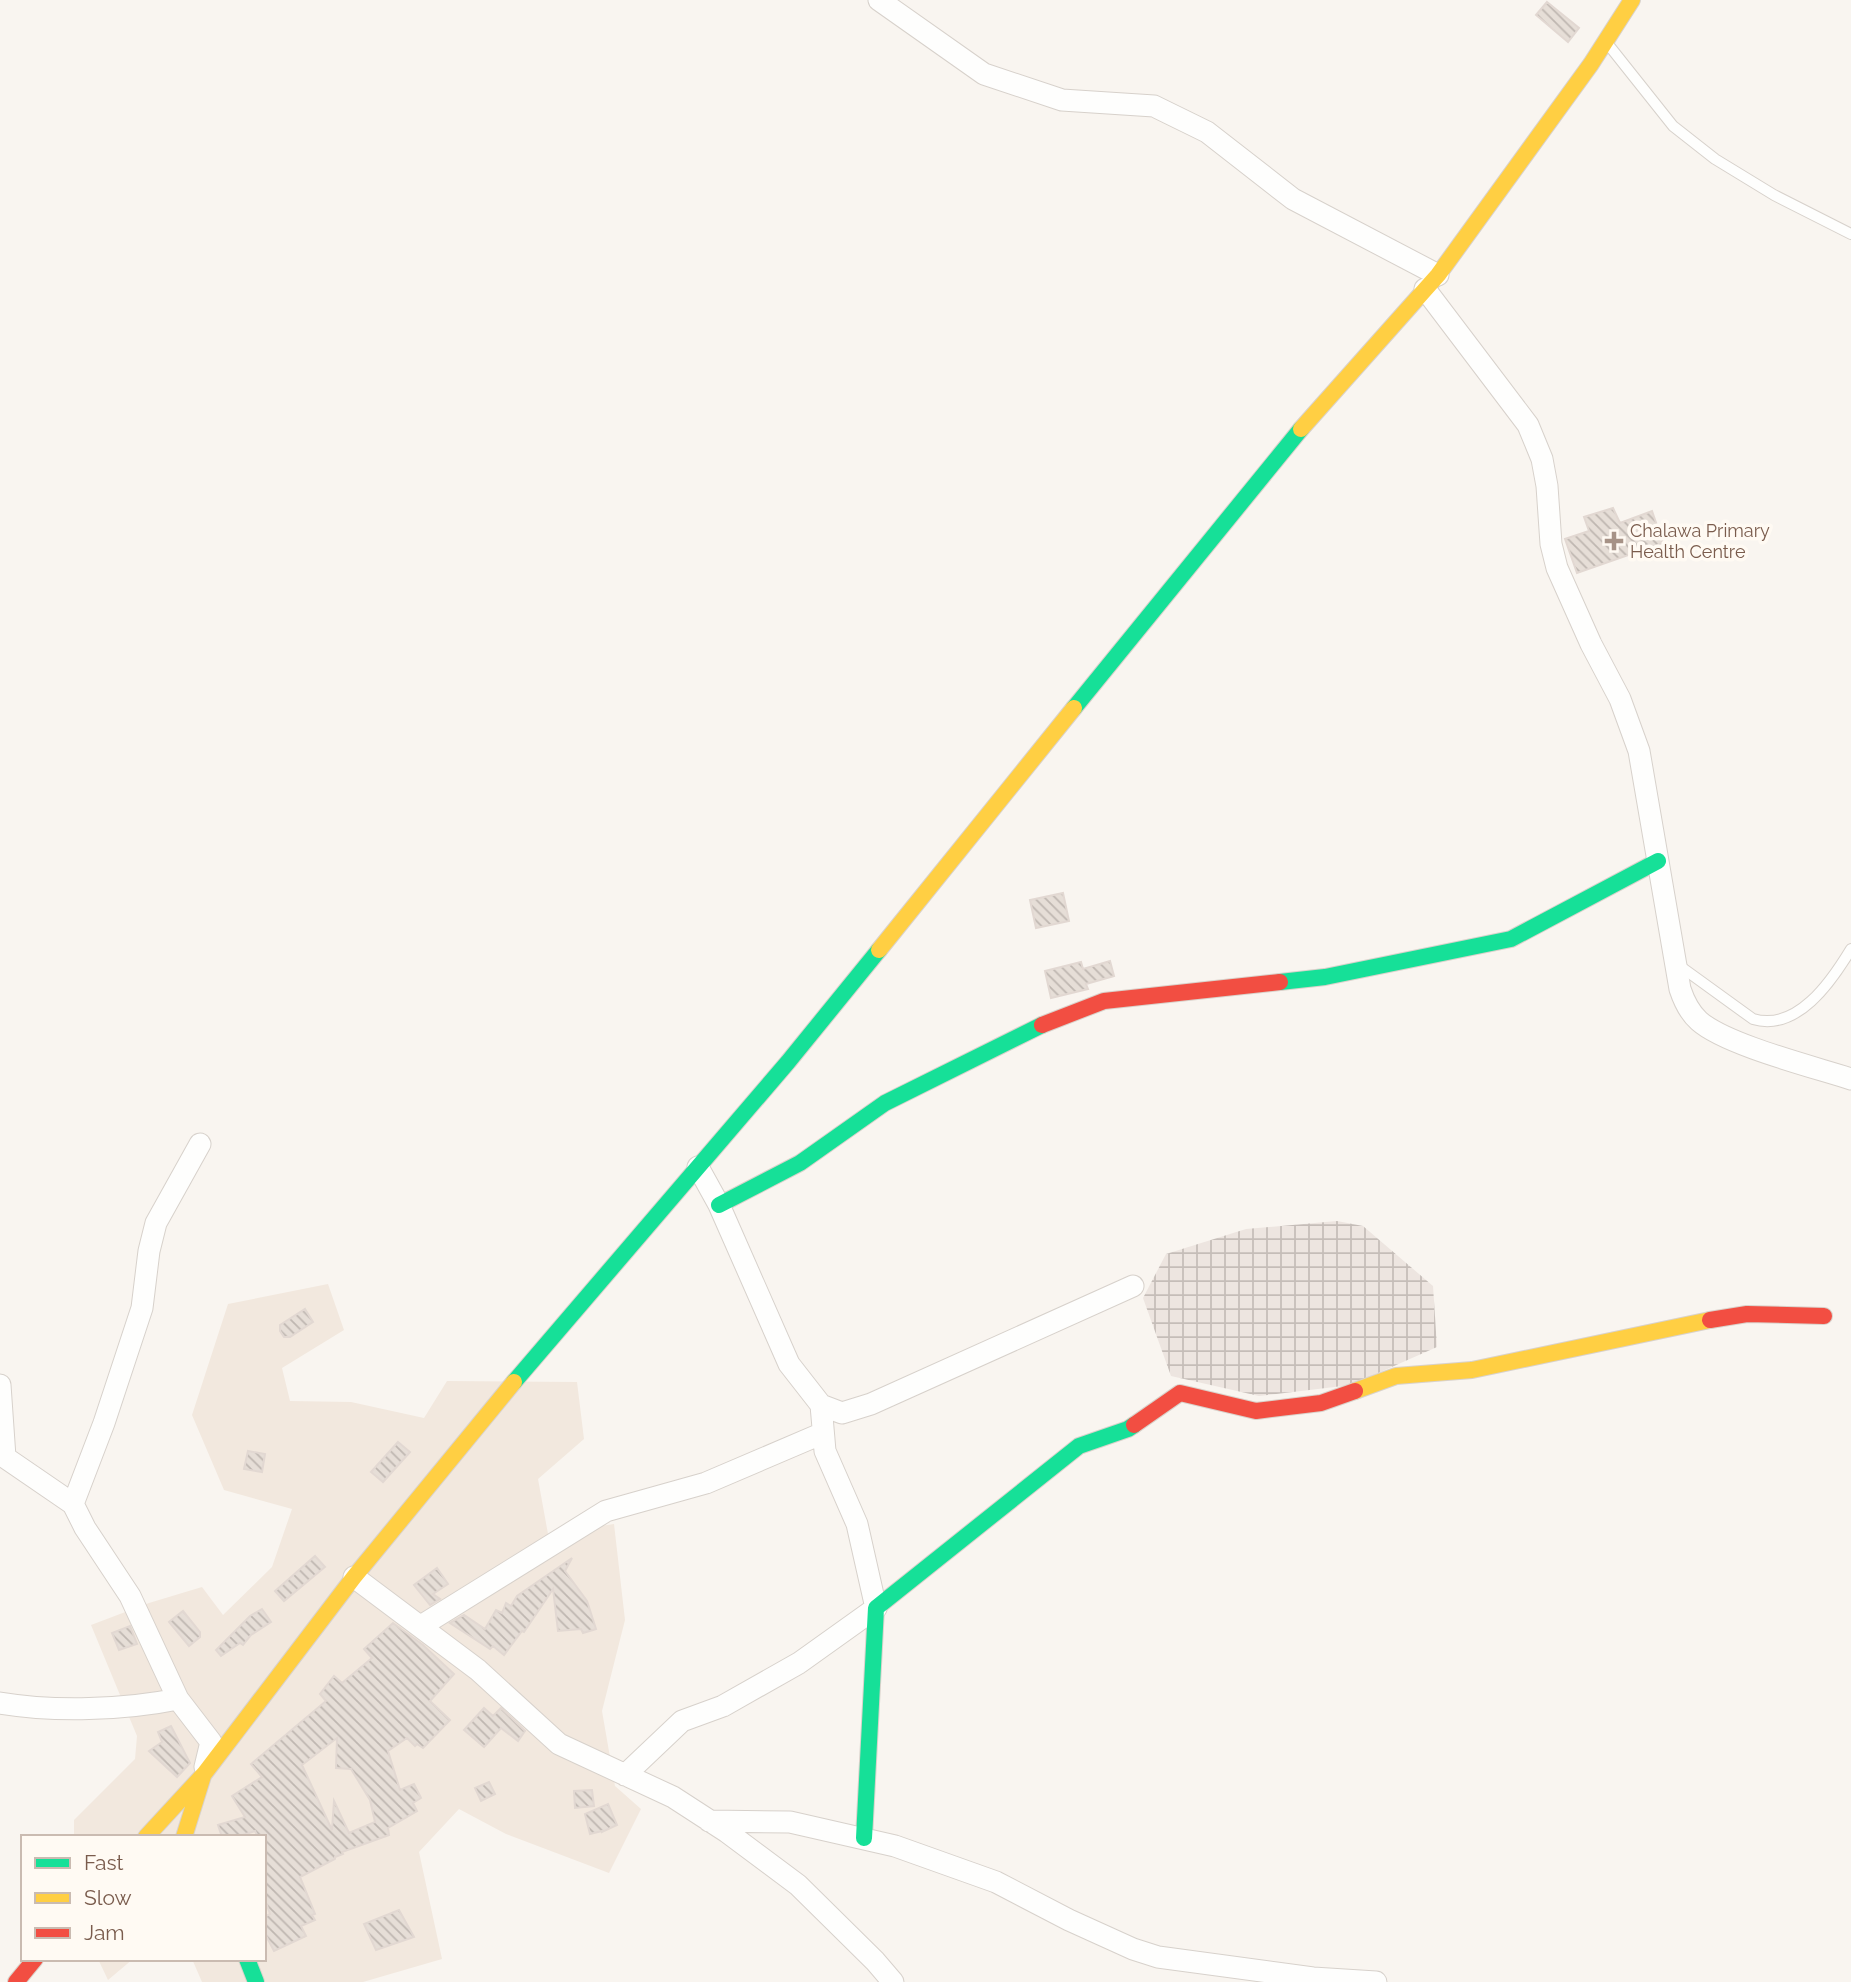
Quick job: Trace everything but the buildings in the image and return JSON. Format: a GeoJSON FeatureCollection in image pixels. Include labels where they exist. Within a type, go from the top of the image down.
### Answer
{"type":"FeatureCollection","features":[{"type":"Feature","properties":{"kind":"main road"},"geometry":{"type":"LineString","coordinates":[[148,1835],[204,1774],[354,1577],[476,1427],[797,1051],[1285,447],[1431,282],[1632,0]]}},
{"type":"Feature","properties":{"kind":"main road"},"geometry":{"type":"LineString","coordinates":[[719,1205],[800,1163],[885,1103],[1030,1029],[1104,1001],[1325,977],[1511,939],[1658,861]]}},
{"type":"Feature","properties":{"kind":"main road"},"geometry":{"type":"LineString","coordinates":[[864,1838],[876,1608],[1079,1446],[1128,1429],[1180,1392],[1256,1411],[1321,1403],[1396,1376],[1472,1370],[1688,1323],[1747,1314],[1824,1316]]}},
{"type":"Feature","properties":{"kind":"main road"},"geometry":{"type":"LineString","coordinates":[[185,1835],[204,1774]]}},
{"type":"Feature","properties":{"kind":"main road"},"geometry":{"type":"LineString","coordinates":[[16,1982],[33,1961]]}},
{"type":"Feature","properties":{"kind":"main road"},"geometry":{"type":"LineString","coordinates":[[248,1961],[256,1982]]}},
{"type":"Feature","properties":{"kind":"street"},"geometry":{"type":"LineString","coordinates":[[879,0],[984,74],[1062,100],[1154,106],[1207,132],[1293,199],[1431,282],[1528,425],[1542,459],[1547,486],[1551,544],[1557,568],[1591,644],[1620,699],[1639,751],[1684,1001],[1698,1021],[1711,1030],[1851,1079]]}},
{"type":"Feature","properties":{"kind":"street"},"geometry":{"type":"LineString","coordinates":[[73,1504],[104,1423],[142,1308],[149,1251],[156,1223],[200,1144]]}},
{"type":"Feature","properties":{"kind":"street"},"geometry":{"type":"LineString","coordinates":[[698,1167],[719,1205],[789,1364],[821,1405],[842,1413],[871,1405],[1133,1286]]}},
{"type":"Feature","properties":{"kind":"street"},"geometry":{"type":"LineString","coordinates":[[0,1384],[3,1456],[73,1504],[85,1528],[130,1596],[178,1699],[211,1742],[204,1774]]}},
{"type":"Feature","properties":{"kind":"street"},"geometry":{"type":"LineString","coordinates":[[625,1774],[681,1721],[723,1706],[799,1662],[876,1608],[857,1524],[825,1451],[821,1405]]}},
{"type":"Feature","properties":{"kind":"street"},"geometry":{"type":"LineString","coordinates":[[421,1626],[606,1511],[706,1483],[824,1433]]}},
{"type":"Feature","properties":{"kind":"street"},"geometry":{"type":"LineString","coordinates":[[354,1577],[478,1670],[559,1744],[673,1797],[798,1885],[893,1982]]}},
{"type":"Feature","properties":{"kind":"street"},"geometry":{"type":"LineString","coordinates":[[0,1703],[58,1709],[146,1706],[178,1699]]}},
{"type":"Feature","properties":{"kind":"street"},"geometry":{"type":"LineString","coordinates":[[709,1821],[790,1822],[895,1846],[996,1882],[1069,1920],[1133,1949],[1158,1957],[1313,1978],[1376,1982]]}},
{"type":"Feature","properties":{"kind":"lane"},"geometry":{"type":"LineString","coordinates":[[1605,41],[1673,126],[1715,159],[1774,195],[1851,234]]}},
{"type":"Feature","properties":{"kind":"lane"},"geometry":{"type":"LineString","coordinates":[[1675,962],[1753,1019],[1765,1023],[1792,1016],[1801,1009],[1834,977],[1851,949]]}},
{"type":"Feature","properties":{"kind":"shaded area"},"geometry":{"type":"Polygon","coordinates":[[[1337,1221],[1363,1226],[1433,1286],[1437,1347],[1351,1385],[1259,1396],[1171,1376],[1143,1298],[1166,1254],[1246,1229],[1337,1221]]]}},
{"type":"Feature","properties":{"kind":"shaded area"},"geometry":{"type":"Polygon","coordinates":[[[328,1284],[344,1330],[282,1368],[290,1401],[351,1402],[424,1418],[447,1381],[577,1382],[584,1439],[538,1479],[548,1534],[614,1524],[625,1620],[602,1711],[615,1786],[641,1809],[609,1873],[506,1834],[459,1809],[419,1852],[442,1959],[363,1982],[202,1982],[193,1961],[266,1961],[266,1835],[74,1835],[74,1820],[135,1759],[137,1736],[91,1625],[202,1587],[223,1615],[272,1567],[292,1509],[224,1490],[192,1415],[228,1304],[328,1284]]]}},
{"type":"Feature","properties":{"kind":"shaded area"},"geometry":{"type":"Polygon","coordinates":[[[99,1961],[131,1961],[108,1980],[99,1961]]]}},
{"type":"Feature","properties":{"kind":"traffic: fast"},"geometry":{"type":"LineString","coordinates":[[1074,708],[1301,429]]}},
{"type":"Feature","properties":{"kind":"traffic: fast"},"geometry":{"type":"LineString","coordinates":[[1280,982],[1325,977],[1511,939],[1658,861]]}},
{"type":"Feature","properties":{"kind":"traffic: fast"},"geometry":{"type":"LineString","coordinates":[[514,1382],[788,1062],[879,950]]}},
{"type":"Feature","properties":{"kind":"traffic: fast"},"geometry":{"type":"LineString","coordinates":[[719,1205],[800,1163],[885,1103],[1042,1025]]}},
{"type":"Feature","properties":{"kind":"traffic: fast"},"geometry":{"type":"LineString","coordinates":[[864,1838],[876,1608],[1079,1446],[1134,1425]]}},
{"type":"Feature","properties":{"kind":"traffic: fast"},"geometry":{"type":"LineString","coordinates":[[248,1961],[256,1982]]}},
{"type":"Feature","properties":{"kind":"traffic: slow"},"geometry":{"type":"LineString","coordinates":[[1301,429],[1438,275],[1591,64],[1632,0]]}},
{"type":"Feature","properties":{"kind":"traffic: slow"},"geometry":{"type":"LineString","coordinates":[[879,950],[1074,708]]}},
{"type":"Feature","properties":{"kind":"traffic: slow"},"geometry":{"type":"LineString","coordinates":[[1355,1391],[1396,1376],[1472,1370],[1710,1320]]}},
{"type":"Feature","properties":{"kind":"traffic: slow"},"geometry":{"type":"LineString","coordinates":[[148,1835],[204,1774],[354,1577],[514,1382]]}},
{"type":"Feature","properties":{"kind":"traffic: slow"},"geometry":{"type":"LineString","coordinates":[[185,1835],[203,1776]]}},
{"type":"Feature","properties":{"kind":"traffic: jam"},"geometry":{"type":"LineString","coordinates":[[1042,1025],[1104,1001],[1280,982]]}},
{"type":"Feature","properties":{"kind":"traffic: jam"},"geometry":{"type":"LineString","coordinates":[[1710,1320],[1747,1314],[1824,1316]]}},
{"type":"Feature","properties":{"kind":"traffic: jam"},"geometry":{"type":"LineString","coordinates":[[1134,1425],[1180,1393],[1256,1411],[1321,1403],[1355,1391]]}},
{"type":"Feature","properties":{"kind":"traffic: jam"},"geometry":{"type":"LineString","coordinates":[[16,1982],[33,1961]]}},
{"type":"Feature","properties":{"kind":"place","name":"Chalawa Primary Health Centre"},"geometry":{"type":"Point","coordinates":[1614,541]}}]}
